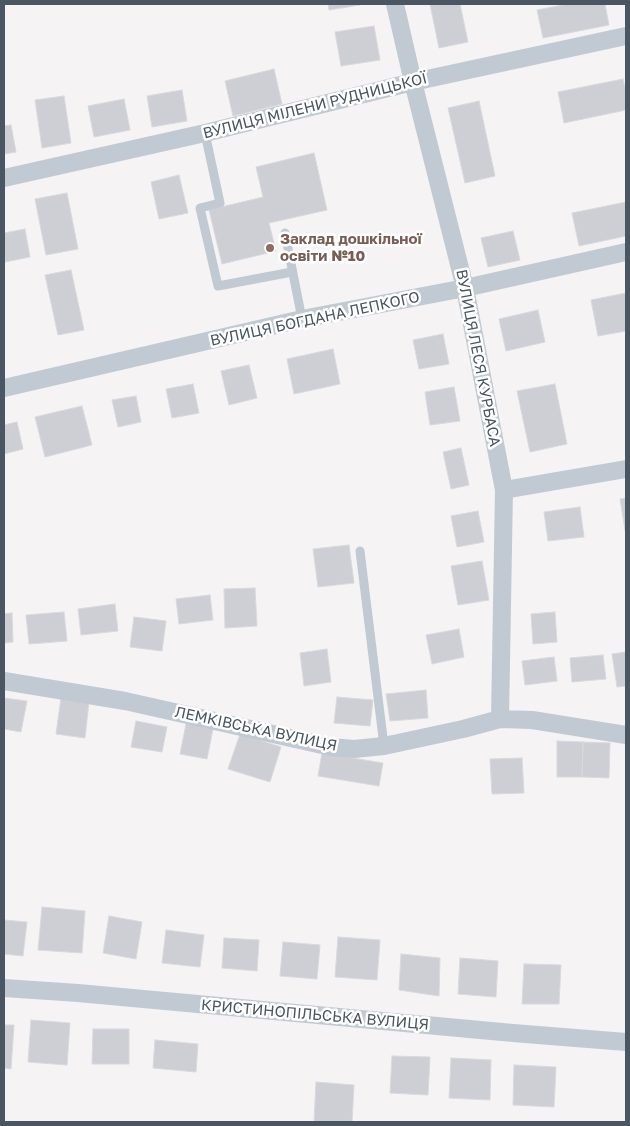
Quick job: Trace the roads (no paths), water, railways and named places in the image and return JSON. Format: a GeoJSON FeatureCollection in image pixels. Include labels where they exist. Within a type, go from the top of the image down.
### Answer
{"type":"FeatureCollection","features":[{"type":"Feature","properties":{"kind":"street","name":"ВУЛИЦЯ ЛЕСЯ КУРБАСА"},"geometry":{"type":"LineString","coordinates":[[395,4],[465,288],[504,490],[500,719]]}},
{"type":"Feature","properties":{"kind":"street","name":"ВУЛИЦЯ МІЛЕНИ РУДНИЦЬКОЇ"},"geometry":{"type":"LineString","coordinates":[[4,178],[205,133],[413,82],[626,36]]}},
{"type":"Feature","properties":{"kind":"street","name":"ВУЛИЦЯ БОГДАНА ЛЕПКОГО"},"geometry":{"type":"LineString","coordinates":[[4,388],[302,319],[465,288],[626,252]]}},
{"type":"Feature","properties":{"kind":"street"},"geometry":{"type":"LineString","coordinates":[[504,490],[626,469]]}},
{"type":"Feature","properties":{"kind":"street","name":"ЛЕМКІВСЬКА ВУЛИЦЯ"},"geometry":{"type":"LineString","coordinates":[[4,681],[125,701],[331,747],[354,749],[384,746],[500,719],[532,720],[626,735]]}},
{"type":"Feature","properties":{"kind":"street","name":"КРИСТИНОПІЛЬСЬКА ВУЛИЦЯ"},"geometry":{"type":"LineString","coordinates":[[4,988],[626,1042]]}},
{"type":"Feature","properties":{"kind":"lane"},"geometry":{"type":"LineString","coordinates":[[205,133],[220,203],[200,208],[218,286],[292,272]]}},
{"type":"Feature","properties":{"kind":"lane"},"geometry":{"type":"LineString","coordinates":[[285,233],[302,319]]}},
{"type":"Feature","properties":{"kind":"lane"},"geometry":{"type":"LineString","coordinates":[[360,551],[384,746]]}},
{"type":"Feature","properties":{"kind":"place","name":"Заклад дошкільної освіти №10"},"geometry":{"type":"Point","coordinates":[270,248]}}]}
